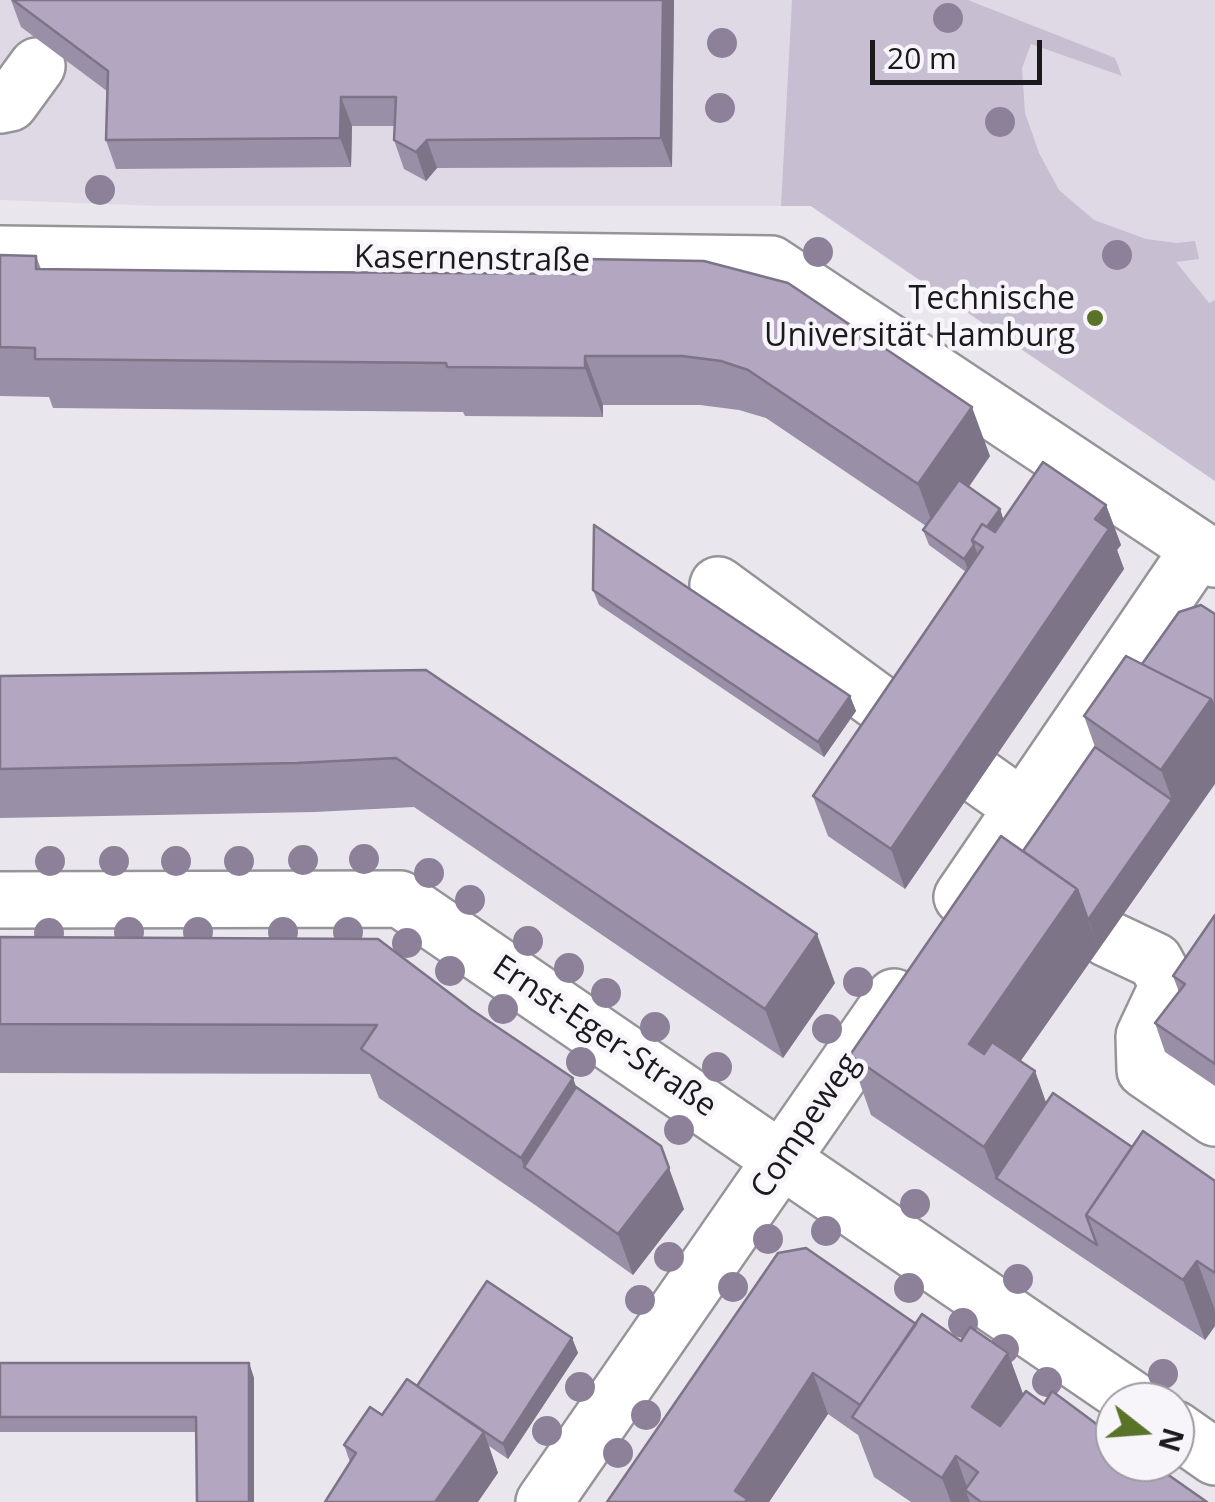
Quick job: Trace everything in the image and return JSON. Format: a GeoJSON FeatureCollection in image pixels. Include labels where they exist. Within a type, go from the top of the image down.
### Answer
{"type":"FeatureCollection","features":[{"type":"Feature","properties":{"kind":"street"},"geometry":{"type":"LineString","coordinates":[[0,105],[10,103],[37,66]]}},
{"type":"Feature","properties":{"kind":"street","name":"Kasernenstraße"},"geometry":{"type":"LineString","coordinates":[[0,254],[771,264],[1207,554]]}},
{"type":"Feature","properties":{"kind":"street","name":"Compeweg"},"geometry":{"type":"LineString","coordinates":[[544,1502],[784,1159],[1006,831],[1207,554]]}},
{"type":"Feature","properties":{"kind":"street"},"geometry":{"type":"LineString","coordinates":[[718,584],[906,722]]}},
{"type":"Feature","properties":{"kind":"street","name":"Ernst-Eger-Straße"},"geometry":{"type":"LineString","coordinates":[[0,900],[400,899],[1107,1382]]}},
{"type":"Feature","properties":{"kind":"street"},"geometry":{"type":"LineString","coordinates":[[1106,938],[1155,961],[1168,985],[1144,1036],[1145,1070],[1215,1118]]}},
{"type":"Feature","properties":{"kind":"shaded area","name":"Technische Universität Hamburg"},"geometry":{"type":"Polygon","coordinates":[[[0,0],[1215,0],[1215,481],[810,206],[159,206],[0,200],[0,0]]]}},
{"type":"Feature","properties":{"kind":"shaded area"},"geometry":{"type":"Polygon","coordinates":[[[792,0],[968,0],[1115,58],[1122,76],[1031,44],[1022,68],[1025,113],[1039,153],[1059,190],[1094,220],[1146,239],[1195,241],[1199,259],[1176,262],[1209,303],[1215,300],[1215,481],[811,206],[781,206],[792,0]]]}},
{"type":"Feature","properties":{"kind":"building"},"geometry":{"type":"Polygon","coordinates":[[[13,0],[663,0],[661,138],[427,140],[416,152],[394,140],[396,97],[341,97],[340,138],[106,140],[108,71],[13,0]]]}},
{"type":"Feature","properties":{"kind":"building"},"geometry":{"type":"Polygon","coordinates":[[[0,255],[36,256],[36,269],[299,272],[586,274],[585,259],[704,261],[788,283],[972,407],[918,484],[748,370],[721,361],[682,356],[585,356],[585,368],[35,359],[35,348],[0,347],[0,255]]]}},
{"type":"Feature","properties":{"kind":"building"},"geometry":{"type":"Polygon","coordinates":[[[1043,462],[1106,505],[1095,519],[1109,529],[891,849],[813,796],[983,547],[972,540],[982,524],[995,532],[1043,462]]]}},
{"type":"Feature","properties":{"kind":"building"},"geometry":{"type":"Polygon","coordinates":[[[959,480],[1000,509],[987,527],[982,524],[964,559],[923,530],[959,480]]]}},
{"type":"Feature","properties":{"kind":"building"},"geometry":{"type":"Polygon","coordinates":[[[594,525],[850,696],[818,742],[593,590],[594,525]]]}},
{"type":"Feature","properties":{"kind":"building"},"geometry":{"type":"Polygon","coordinates":[[[1201,605],[1215,614],[1215,709],[1211,699],[1142,664],[1179,612],[1201,605]]]}},
{"type":"Feature","properties":{"kind":"building"},"geometry":{"type":"Polygon","coordinates":[[[1126,656],[1211,699],[1161,770],[1084,716],[1126,656]]]}},
{"type":"Feature","properties":{"kind":"building"},"geometry":{"type":"Polygon","coordinates":[[[426,670],[817,934],[765,1009],[396,758],[0,769],[0,676],[426,670]]]}},
{"type":"Feature","properties":{"kind":"building"},"geometry":{"type":"Polygon","coordinates":[[[1095,747],[1172,800],[1088,920],[1077,889],[1023,851],[1095,747]]]}},
{"type":"Feature","properties":{"kind":"building"},"geometry":{"type":"Polygon","coordinates":[[[1001,836],[1077,889],[969,1044],[984,1054],[992,1042],[1035,1071],[984,1147],[850,1055],[1001,836]]]}},
{"type":"Feature","properties":{"kind":"building"},"geometry":{"type":"Polygon","coordinates":[[[1215,915],[1215,1064],[1155,1023],[1185,984],[1173,976],[1215,915]]]}},
{"type":"Feature","properties":{"kind":"building"},"geometry":{"type":"Polygon","coordinates":[[[0,937],[378,939],[472,1010],[573,1078],[521,1158],[361,1049],[377,1025],[0,1024],[0,937]]]}},
{"type":"Feature","properties":{"kind":"building"},"geometry":{"type":"Polygon","coordinates":[[[576,1087],[661,1146],[669,1168],[618,1234],[524,1167],[576,1087]]]}},
{"type":"Feature","properties":{"kind":"building"},"geometry":{"type":"Polygon","coordinates":[[[1053,1093],[1132,1147],[1086,1215],[1097,1245],[996,1178],[1053,1093]]]}},
{"type":"Feature","properties":{"kind":"building"},"geometry":{"type":"Polygon","coordinates":[[[1143,1131],[1215,1181],[1215,1273],[1197,1261],[1183,1280],[1086,1215],[1143,1131]]]}},
{"type":"Feature","properties":{"kind":"building"},"geometry":{"type":"Polygon","coordinates":[[[806,1248],[916,1324],[860,1405],[813,1373],[735,1491],[747,1499],[745,1502],[607,1502],[778,1253],[806,1248]]]}},
{"type":"Feature","properties":{"kind":"building"},"geometry":{"type":"Polygon","coordinates":[[[487,1281],[572,1338],[503,1444],[417,1386],[487,1281]]]}},
{"type":"Feature","properties":{"kind":"building"},"geometry":{"type":"Polygon","coordinates":[[[922,1314],[961,1341],[970,1327],[1008,1353],[972,1407],[1000,1426],[1026,1391],[1044,1404],[1052,1391],[1095,1423],[1095,1482],[1178,1482],[1207,1502],[981,1502],[965,1490],[978,1472],[956,1456],[942,1478],[852,1417],[922,1314]]]}},
{"type":"Feature","properties":{"kind":"building"},"geometry":{"type":"Polygon","coordinates":[[[0,1363],[249,1363],[249,1502],[197,1502],[196,1417],[0,1417],[0,1363]]]}},
{"type":"Feature","properties":{"kind":"building"},"geometry":{"type":"Polygon","coordinates":[[[407,1379],[484,1432],[435,1502],[325,1502],[356,1453],[344,1445],[370,1407],[382,1415],[407,1379]]]}},
{"type":"Feature","properties":{"kind":"place","name":"Technische Universität Hamburg"},"geometry":{"type":"Point","coordinates":[1095,318]}}]}
